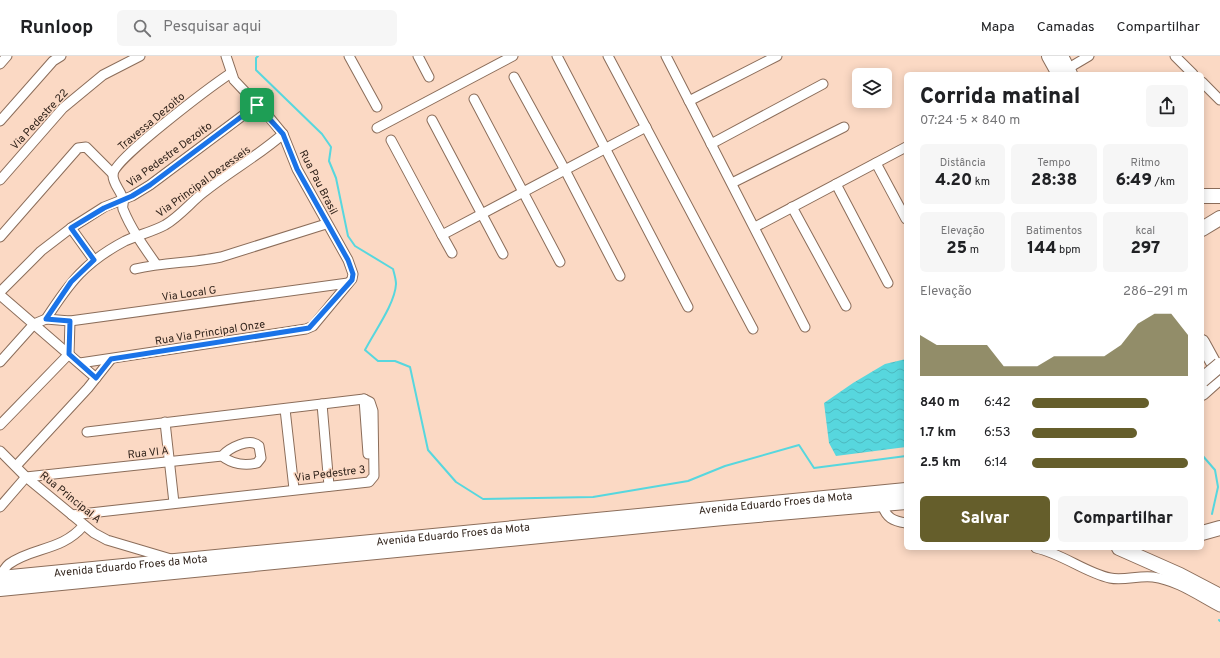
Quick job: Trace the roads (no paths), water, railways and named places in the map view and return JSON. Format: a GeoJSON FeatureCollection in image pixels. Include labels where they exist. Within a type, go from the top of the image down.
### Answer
{"type":"FeatureCollection","features":[{"type":"Feature","properties":{"kind":"highway"},"geometry":{"type":"LineString","coordinates":[[1049,56],[1066,72]]}},
{"type":"Feature","properties":{"kind":"highway"},"geometry":{"type":"LineString","coordinates":[[1061,56],[1066,72]]}},
{"type":"Feature","properties":{"kind":"highway"},"geometry":{"type":"LineString","coordinates":[[1204,196],[1220,196]]}},
{"type":"Feature","properties":{"kind":"highway"},"geometry":{"type":"LineString","coordinates":[[1204,228],[1220,218]]}},
{"type":"Feature","properties":{"kind":"highway"},"geometry":{"type":"LineString","coordinates":[[1204,346],[1220,376],[1204,387]]}},
{"type":"Feature","properties":{"kind":"highway"},"geometry":{"type":"LineString","coordinates":[[1204,387],[1220,365]]}},
{"type":"Feature","properties":{"kind":"highway","name":"Avenida Eduardo Froes da Mota"},"geometry":{"type":"LineString","coordinates":[[0,578],[180,562],[904,490]]}},
{"type":"Feature","properties":{"kind":"highway","name":"Avenida Eduardo Froes da Mota"},"geometry":{"type":"LineString","coordinates":[[0,589],[904,502]]}},
{"type":"Feature","properties":{"kind":"highway"},"geometry":{"type":"LineString","coordinates":[[1204,532],[1220,528]]}},
{"type":"Feature","properties":{"kind":"highway"},"geometry":{"type":"LineString","coordinates":[[1124,550],[1180,575],[1220,596]]}},
{"type":"Feature","properties":{"kind":"street"},"geometry":{"type":"LineString","coordinates":[[0,64],[7,56]]}},
{"type":"Feature","properties":{"kind":"street"},"geometry":{"type":"LineString","coordinates":[[0,121],[53,61],[61,56]]}},
{"type":"Feature","properties":{"kind":"street","name":"Via Pedestre 22"},"geometry":{"type":"LineString","coordinates":[[0,180],[63,108],[103,75],[140,56]]}},
{"type":"Feature","properties":{"kind":"street","name":"Rua Pau Brasil"},"geometry":{"type":"LineString","coordinates":[[226,56],[234,80],[283,134],[297,169],[326,224],[344,253],[352,271],[352,280],[348,283]]}},
{"type":"Feature","properties":{"kind":"street"},"geometry":{"type":"LineString","coordinates":[[349,56],[377,107]]}},
{"type":"Feature","properties":{"kind":"street"},"geometry":{"type":"LineString","coordinates":[[418,56],[429,77]]}},
{"type":"Feature","properties":{"kind":"street"},"geometry":{"type":"LineString","coordinates":[[377,128],[513,56]]}},
{"type":"Feature","properties":{"kind":"street"},"geometry":{"type":"LineString","coordinates":[[557,56],[688,307]]}},
{"type":"Feature","properties":{"kind":"street"},"geometry":{"type":"LineString","coordinates":[[608,56],[754,329]]}},
{"type":"Feature","properties":{"kind":"street"},"geometry":{"type":"LineString","coordinates":[[666,56],[805,327]]}},
{"type":"Feature","properties":{"kind":"street"},"geometry":{"type":"LineString","coordinates":[[689,101],[777,56]]}},
{"type":"Feature","properties":{"kind":"street"},"geometry":{"type":"LineString","coordinates":[[1066,72],[1089,56]]}},
{"type":"Feature","properties":{"kind":"street"},"geometry":{"type":"LineString","coordinates":[[1175,56],[1191,72]]}},
{"type":"Feature","properties":{"kind":"street","name":"Travessa Dezoito"},"geometry":{"type":"LineString","coordinates":[[113,174],[117,167],[130,153],[200,95],[231,73]]}},
{"type":"Feature","properties":{"kind":"street"},"geometry":{"type":"LineString","coordinates":[[514,77],[565,170],[620,276]]}},
{"type":"Feature","properties":{"kind":"street"},"geometry":{"type":"LineString","coordinates":[[711,144],[824,84]]}},
{"type":"Feature","properties":{"kind":"street"},"geometry":{"type":"LineString","coordinates":[[1204,84],[1220,100]]}},
{"type":"Feature","properties":{"kind":"street"},"geometry":{"type":"LineString","coordinates":[[474,99],[560,262]]}},
{"type":"Feature","properties":{"kind":"street","name":"Via Pedestre Dezoito"},"geometry":{"type":"LineString","coordinates":[[0,294],[41,251],[71,228],[104,208],[123,200],[156,181],[257,105]]}},
{"type":"Feature","properties":{"kind":"street"},"geometry":{"type":"LineString","coordinates":[[432,120],[503,254]]}},
{"type":"Feature","properties":{"kind":"street"},"geometry":{"type":"LineString","coordinates":[[442,236],[646,127]]}},
{"type":"Feature","properties":{"kind":"street"},"geometry":{"type":"LineString","coordinates":[[732,183],[844,127]]}},
{"type":"Feature","properties":{"kind":"street","name":"Via Principal Dezesseis"},"geometry":{"type":"LineString","coordinates":[[46,319],[71,282],[94,260],[103,253],[137,236],[164,225],[176,217],[205,191],[263,152],[283,134]]}},
{"type":"Feature","properties":{"kind":"street"},"geometry":{"type":"LineString","coordinates":[[391,140],[452,253]]}},
{"type":"Feature","properties":{"kind":"street"},"geometry":{"type":"LineString","coordinates":[[0,237],[78,148],[86,147],[113,174],[123,200],[123,208],[137,236],[156,264]]}},
{"type":"Feature","properties":{"kind":"street"},"geometry":{"type":"LineString","coordinates":[[755,227],[904,148]]}},
{"type":"Feature","properties":{"kind":"street"},"geometry":{"type":"LineString","coordinates":[[876,163],[904,215]]}},
{"type":"Feature","properties":{"kind":"street"},"geometry":{"type":"LineString","coordinates":[[836,184],[888,283]]}},
{"type":"Feature","properties":{"kind":"street"},"geometry":{"type":"LineString","coordinates":[[792,207],[846,306]]}},
{"type":"Feature","properties":{"kind":"street"},"geometry":{"type":"LineString","coordinates":[[135,269],[156,264],[212,259],[326,224]]}},
{"type":"Feature","properties":{"kind":"street"},"geometry":{"type":"LineString","coordinates":[[71,228],[94,260]]}},
{"type":"Feature","properties":{"kind":"street","name":"Via Local G"},"geometry":{"type":"LineString","coordinates":[[34,324],[46,319],[70,321],[348,283]]}},
{"type":"Feature","properties":{"kind":"street","name":"Rua Via Principal Onze"},"geometry":{"type":"LineString","coordinates":[[80,363],[306,329],[313,326],[348,283]]}},
{"type":"Feature","properties":{"kind":"street"},"geometry":{"type":"LineString","coordinates":[[0,294],[96,378]]}},
{"type":"Feature","properties":{"kind":"street"},"geometry":{"type":"LineString","coordinates":[[0,426],[69,354],[70,321]]}},
{"type":"Feature","properties":{"kind":"street"},"geometry":{"type":"LineString","coordinates":[[0,362],[34,324]]}},
{"type":"Feature","properties":{"kind":"street"},"geometry":{"type":"LineString","coordinates":[[16,466],[96,378],[111,359]]}},
{"type":"Feature","properties":{"kind":"street","name":"Via Pedestre 3"},"geometry":{"type":"LineString","coordinates":[[72,515],[370,481],[374,476],[373,411],[370,402],[364,400],[87,432]]}},
{"type":"Feature","properties":{"kind":"street"},"geometry":{"type":"LineString","coordinates":[[322,404],[329,486]]}},
{"type":"Feature","properties":{"kind":"street"},"geometry":{"type":"LineString","coordinates":[[285,409],[294,489]]}},
{"type":"Feature","properties":{"kind":"street"},"geometry":{"type":"LineString","coordinates":[[165,422],[174,503]]}},
{"type":"Feature","properties":{"kind":"street","name":"Rua VI A"},"geometry":{"type":"LineString","coordinates":[[26,477],[222,456],[234,463],[254,464],[260,460],[260,452],[256,444],[248,444],[230,448],[222,456]]}},
{"type":"Feature","properties":{"kind":"street","name":"Rua Principal A"},"geometry":{"type":"LineString","coordinates":[[0,452],[26,477],[83,526],[107,540],[180,562]]}},
{"type":"Feature","properties":{"kind":"street"},"geometry":{"type":"LineString","coordinates":[[0,507],[26,477]]}},
{"type":"Feature","properties":{"kind":"street"},"geometry":{"type":"LineString","coordinates":[[882,504],[890,519],[904,522]]}},
{"type":"Feature","properties":{"kind":"street"},"geometry":{"type":"LineString","coordinates":[[0,578],[8,565],[64,541],[77,533],[83,526]]}},
{"type":"Feature","properties":{"kind":"street"},"geometry":{"type":"LineString","coordinates":[[1043,550],[1059,555],[1109,578],[1151,576],[1160,578],[1182,587],[1220,607]]}},
{"type":"Feature","properties":{"kind":"water"},"geometry":{"type":"Polygon","coordinates":[[[904,359],[904,447],[836,456],[829,443],[824,403],[853,383],[885,364],[904,359]]]}},
{"type":"Feature","properties":{"kind":"waterway"},"geometry":{"type":"LineString","coordinates":[[258,56],[256,58],[256,70],[322,134],[331,147],[329,161],[336,178],[348,236],[355,246],[393,269],[396,284],[395,292],[384,318],[365,350],[378,361],[395,361],[410,367],[428,450],[456,482],[483,499],[593,497],[688,481],[725,466],[799,445],[814,468],[904,456]]}},
{"type":"Feature","properties":{"kind":"waterway"},"geometry":{"type":"LineString","coordinates":[[1204,457],[1215,470],[1218,487],[1212,514]]}}]}
